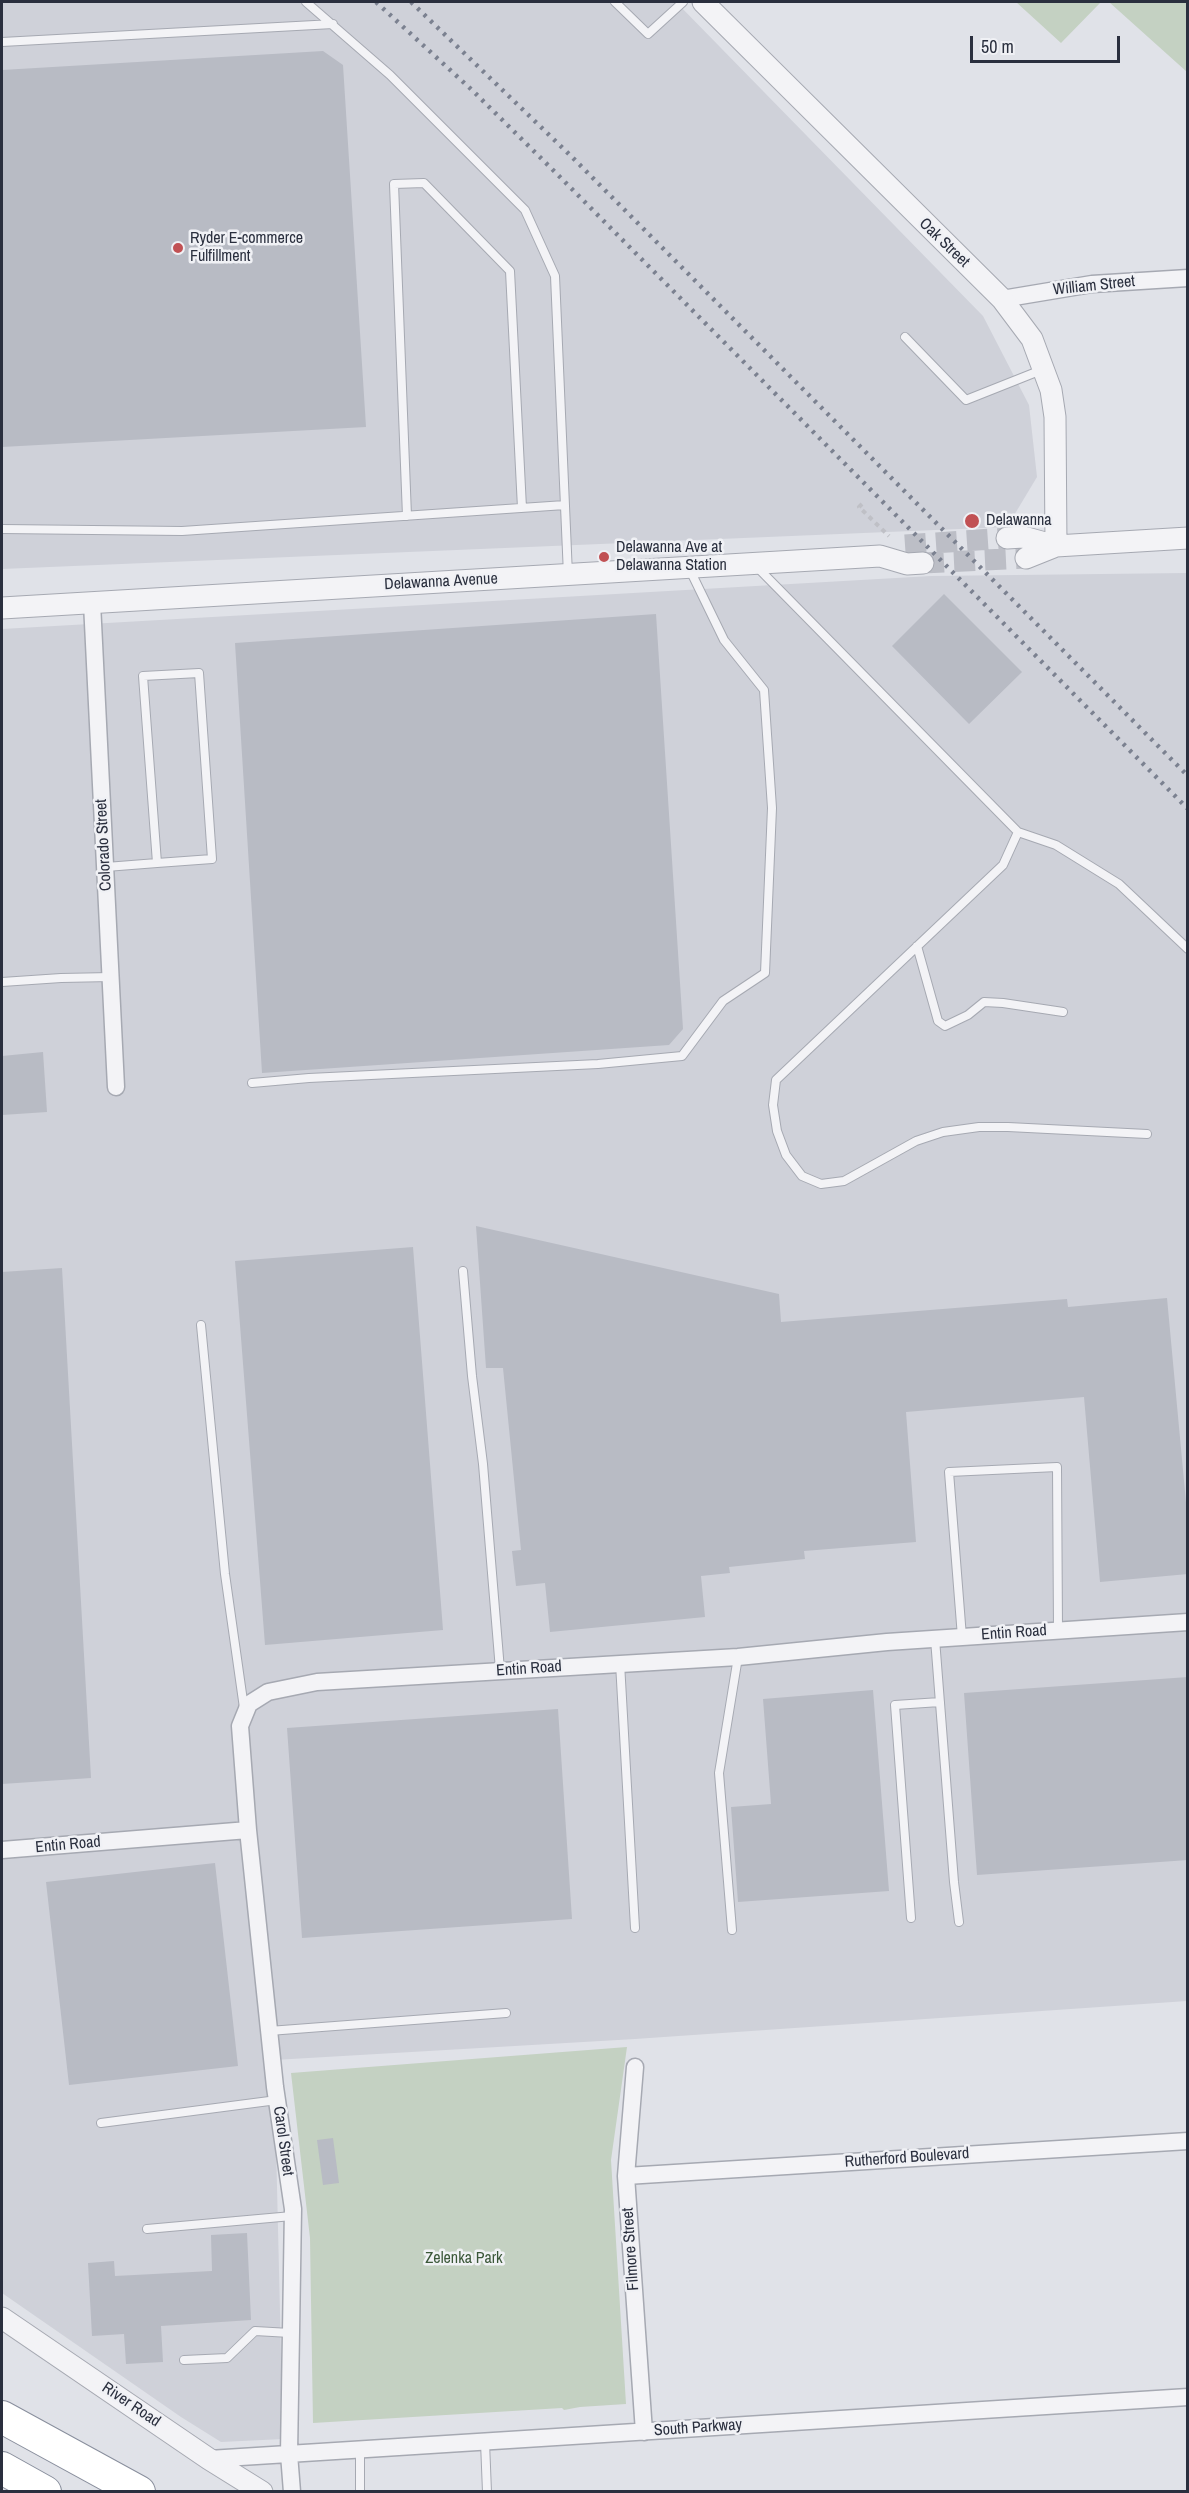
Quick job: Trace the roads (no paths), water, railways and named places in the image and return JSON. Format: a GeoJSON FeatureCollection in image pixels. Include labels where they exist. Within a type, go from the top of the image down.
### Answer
{"type":"FeatureCollection","features":[{"type":"Feature","properties":{"kind":"highway"},"geometry":{"type":"LineString","coordinates":[[2,2417],[140,2492]]}},
{"type":"Feature","properties":{"kind":"highway"},"geometry":{"type":"LineString","coordinates":[[2,2468],[45,2492]]}},
{"type":"Feature","properties":{"kind":"street","name":"Oak Street"},"geometry":{"type":"LineString","coordinates":[[703,2],[1002,299],[1032,339],[1044,369],[1054,417],[1056,546]]}},
{"type":"Feature","properties":{"kind":"street","name":"William Street"},"geometry":{"type":"LineString","coordinates":[[1002,299],[1092,284],[1188,278]]}},
{"type":"Feature","properties":{"kind":"street"},"geometry":{"type":"LineString","coordinates":[[1007,538],[1023,537],[1056,546]]}},
{"type":"Feature","properties":{"kind":"street"},"geometry":{"type":"LineString","coordinates":[[1026,558],[1056,546],[1188,538]]}},
{"type":"Feature","properties":{"kind":"street","name":"Delawanna Avenue"},"geometry":{"type":"LineString","coordinates":[[880,556],[897,540]]}},
{"type":"Feature","properties":{"kind":"street","name":"Delawanna Avenue"},"geometry":{"type":"LineString","coordinates":[[2,608],[880,556],[907,564],[923,563]]}},
{"type":"Feature","properties":{"kind":"street","name":"Colorado Street"},"geometry":{"type":"LineString","coordinates":[[92,603],[116,1087]]}},
{"type":"Feature","properties":{"kind":"street","name":"Entin Road"},"geometry":{"type":"LineString","coordinates":[[245,1715],[249,1704],[268,1692],[316,1682],[738,1657],[935,1639],[1188,1622]]}},
{"type":"Feature","properties":{"kind":"street"},"geometry":{"type":"LineString","coordinates":[[245,1715],[240,1726],[248,1830]]}},
{"type":"Feature","properties":{"kind":"street","name":"Entin Road"},"geometry":{"type":"LineString","coordinates":[[2,1850],[248,1830]]}},
{"type":"Feature","properties":{"kind":"street","name":"Carol Street"},"geometry":{"type":"LineString","coordinates":[[248,1830],[269,2031],[292,2216],[289,2454],[292,2492]]}},
{"type":"Feature","properties":{"kind":"street","name":"Filmore Street"},"geometry":{"type":"LineString","coordinates":[[635,2067],[626,2175],[644,2432]]}},
{"type":"Feature","properties":{"kind":"street","name":"Rutherford Boulevard"},"geometry":{"type":"LineString","coordinates":[[626,2175],[1188,2141]]}},
{"type":"Feature","properties":{"kind":"street","name":"River Road"},"geometry":{"type":"LineString","coordinates":[[2,2318],[262,2492]]}},
{"type":"Feature","properties":{"kind":"street","name":"South Parkway"},"geometry":{"type":"LineString","coordinates":[[209,2458],[1188,2397]]}},
{"type":"Feature","properties":{"kind":"lane"},"geometry":{"type":"LineString","coordinates":[[306,2],[390,75],[525,210],[555,276],[568,575]]}},
{"type":"Feature","properties":{"kind":"lane"},"geometry":{"type":"LineString","coordinates":[[615,2],[648,34],[683,2]]}},
{"type":"Feature","properties":{"kind":"lane"},"geometry":{"type":"LineString","coordinates":[[2,42],[333,24]]}},
{"type":"Feature","properties":{"kind":"lane"},"geometry":{"type":"LineString","coordinates":[[406,516],[394,184],[424,183],[510,271],[522,508]]}},
{"type":"Feature","properties":{"kind":"lane"},"geometry":{"type":"LineString","coordinates":[[905,338],[966,400],[1044,369]]}},
{"type":"Feature","properties":{"kind":"lane"},"geometry":{"type":"LineString","coordinates":[[2,529],[182,531],[565,505]]}},
{"type":"Feature","properties":{"kind":"lane"},"geometry":{"type":"LineString","coordinates":[[753,564],[1018,832],[1056,845],[1119,884],[1188,949]]}},
{"type":"Feature","properties":{"kind":"lane"},"geometry":{"type":"LineString","coordinates":[[252,1083],[309,1078],[598,1064],[682,1056],[723,1001],[765,974],[772,808],[764,690],[724,640],[689,568]]}},
{"type":"Feature","properties":{"kind":"lane"},"geometry":{"type":"LineString","coordinates":[[106,867],[213,859],[199,674],[143,676],[157,863]]}},
{"type":"Feature","properties":{"kind":"lane"},"geometry":{"type":"LineString","coordinates":[[1018,832],[1003,865],[776,1080],[773,1105],[777,1131],[786,1155],[802,1176],[821,1184],[844,1181],[916,1141],[944,1132],[980,1127],[1008,1127],[1148,1134]]}},
{"type":"Feature","properties":{"kind":"lane"},"geometry":{"type":"LineString","coordinates":[[917,946],[938,1022],[945,1026],[968,1015],[984,1002],[1063,1012]]}},
{"type":"Feature","properties":{"kind":"lane"},"geometry":{"type":"LineString","coordinates":[[2,982],[111,977]]}},
{"type":"Feature","properties":{"kind":"lane"},"geometry":{"type":"LineString","coordinates":[[463,1271],[472,1376],[483,1464],[500,1670]]}},
{"type":"Feature","properties":{"kind":"lane"},"geometry":{"type":"LineString","coordinates":[[201,1325],[225,1574],[245,1715]]}},
{"type":"Feature","properties":{"kind":"lane"},"geometry":{"type":"LineString","coordinates":[[962,1637],[949,1472],[1057,1467],[1058,1630]]}},
{"type":"Feature","properties":{"kind":"lane"},"geometry":{"type":"LineString","coordinates":[[935,1639],[959,1922]]}},
{"type":"Feature","properties":{"kind":"lane"},"geometry":{"type":"LineString","coordinates":[[732,1930],[719,1773],[738,1657]]}},
{"type":"Feature","properties":{"kind":"lane"},"geometry":{"type":"LineString","coordinates":[[620,1663],[635,1928]]}},
{"type":"Feature","properties":{"kind":"lane"},"geometry":{"type":"LineString","coordinates":[[911,1918],[895,1705],[940,1702]]}},
{"type":"Feature","properties":{"kind":"lane"},"geometry":{"type":"LineString","coordinates":[[269,2031],[506,2013]]}},
{"type":"Feature","properties":{"kind":"lane"},"geometry":{"type":"LineString","coordinates":[[101,2123],[277,2100]]}},
{"type":"Feature","properties":{"kind":"lane"},"geometry":{"type":"LineString","coordinates":[[147,2229],[292,2216]]}},
{"type":"Feature","properties":{"kind":"lane"},"geometry":{"type":"LineString","coordinates":[[183,2360],[227,2358],[255,2331],[290,2333]]}},
{"type":"Feature","properties":{"kind":"lane"},"geometry":{"type":"LineString","coordinates":[[485,2442],[487,2492]]}},
{"type":"Feature","properties":{"kind":"lane"},"geometry":{"type":"LineString","coordinates":[[360,2449],[360,2492]]}},
{"type":"Feature","properties":{"kind":"tunnel"},"geometry":{"type":"LineString","coordinates":[[905,545],[1007,538]]}},
{"type":"Feature","properties":{"kind":"tunnel"},"geometry":{"type":"LineString","coordinates":[[923,563],[1026,558]]}},
{"type":"Feature","properties":{"kind":"railway"},"geometry":{"type":"LineString","coordinates":[[376,2],[473,91],[555,172],[1188,809]]}},
{"type":"Feature","properties":{"kind":"railway"},"geometry":{"type":"LineString","coordinates":[[411,2],[570,155],[1188,776]]}},
{"type":"Feature","properties":{"kind":"place","name":"Ryder E-commerce Fulfillment"},"geometry":{"type":"Point","coordinates":[178,248]}},
{"type":"Feature","properties":{"kind":"place","name":"Delawanna"},"geometry":{"type":"Point","coordinates":[972,521]}},
{"type":"Feature","properties":{"kind":"place","name":"Delawanna Ave at Delawanna Station"},"geometry":{"type":"Point","coordinates":[604,557]}},
{"type":"Feature","properties":{"kind":"park label","name":"Zelenka Park"},"geometry":{"type":"Point","coordinates":[464,2259]}}]}
